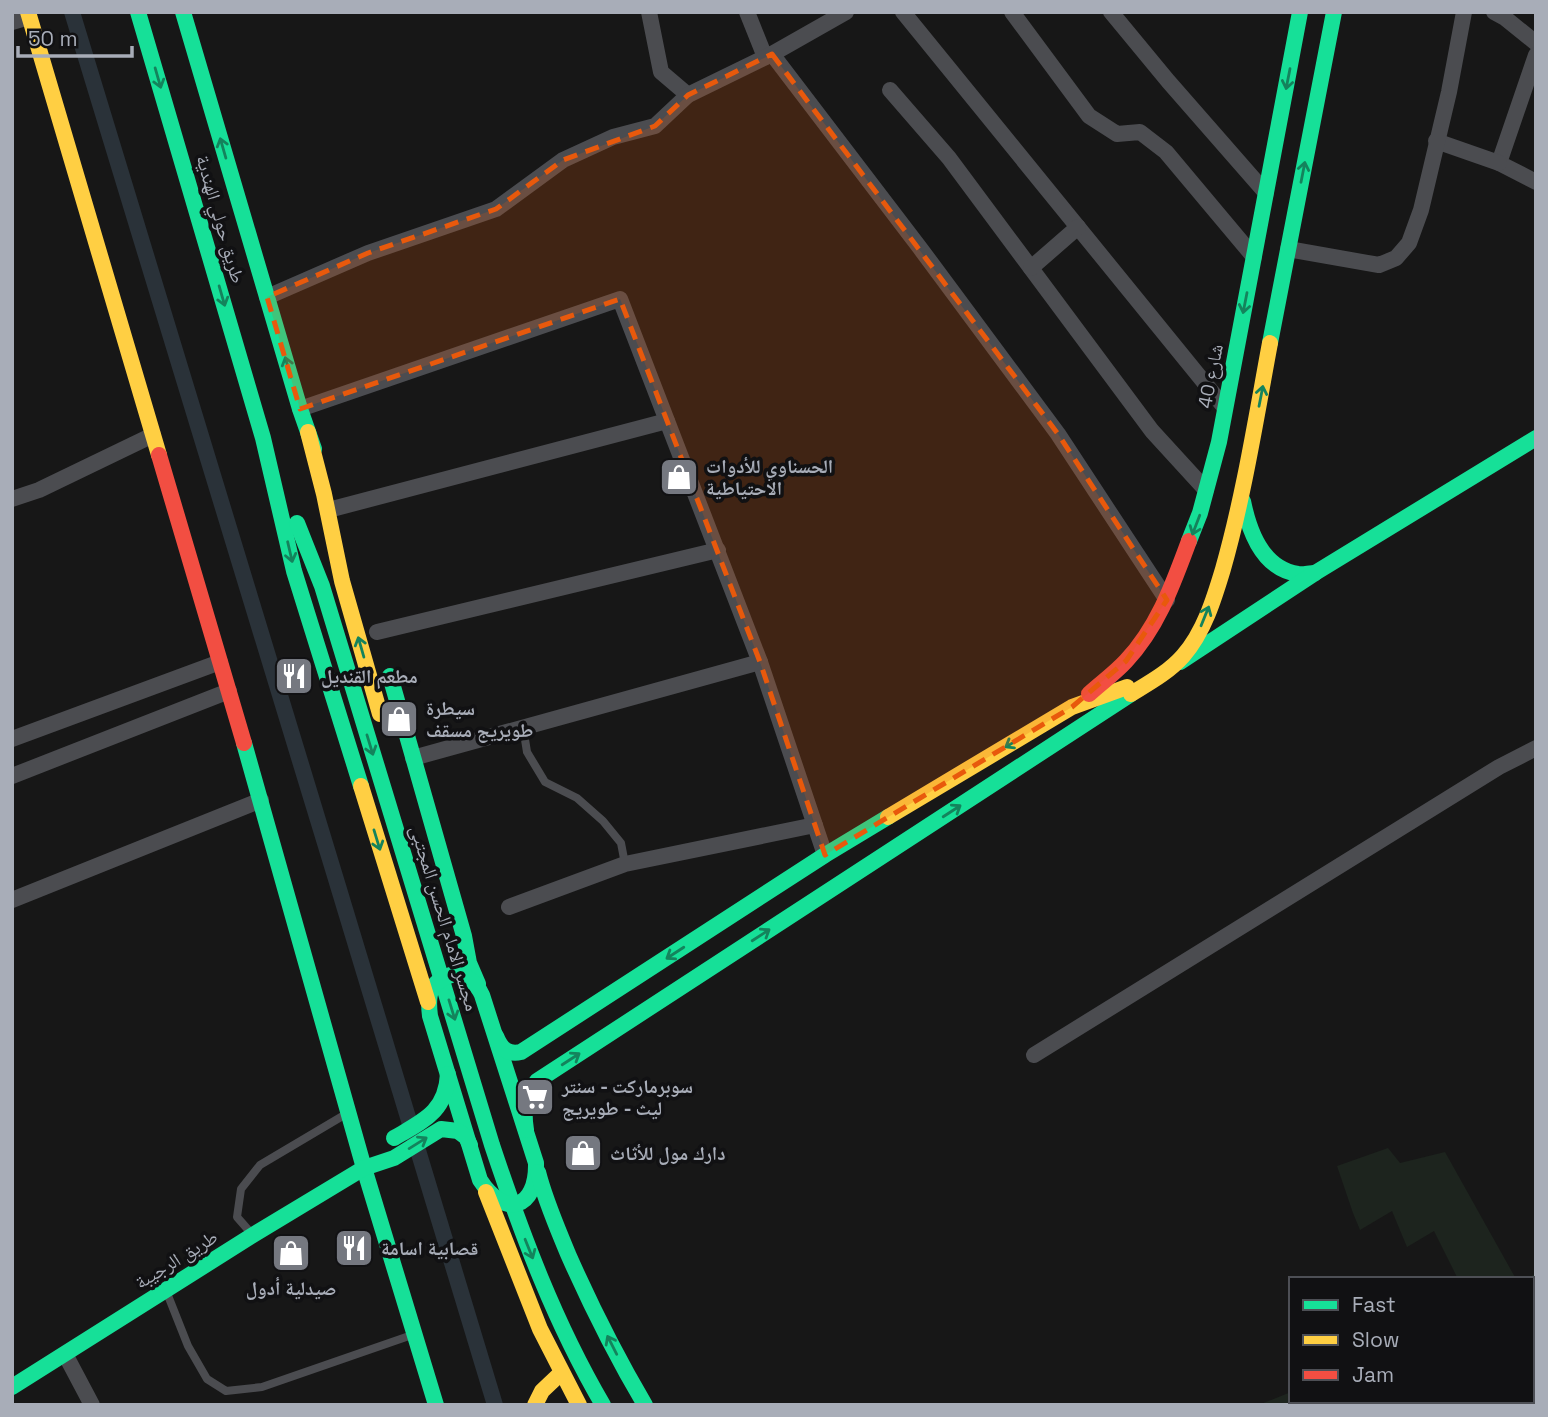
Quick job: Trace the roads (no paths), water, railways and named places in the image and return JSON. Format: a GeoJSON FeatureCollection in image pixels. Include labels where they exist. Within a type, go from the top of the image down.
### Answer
{"type":"FeatureCollection","features":[{"type":"Feature","properties":{"kind":"main road","name":"طريق حولي الهندية"},"geometry":{"type":"LineString","coordinates":[[138,12],[263,438]]}},
{"type":"Feature","properties":{"kind":"main road","name":"طريق حولي الهندية"},"geometry":{"type":"LineString","coordinates":[[183,12],[308,432]]}},
{"type":"Feature","properties":{"kind":"main road","name":"شارع 40"},"geometry":{"type":"LineString","coordinates":[[1072,707],[1126,661],[1157,620],[1200,513],[1219,442],[1300,12]]}},
{"type":"Feature","properties":{"kind":"main road"},"geometry":{"type":"LineString","coordinates":[[379,639],[464,936],[469,963],[499,1044],[504,1050],[514,1054],[825,855],[1072,707],[1167,671],[1182,657],[1202,624],[1235,527],[1334,12]]}},
{"type":"Feature","properties":{"kind":"main road"},"geometry":{"type":"LineString","coordinates":[[29,14],[436,1405]]}},
{"type":"Feature","properties":{"kind":"main road"},"geometry":{"type":"LineString","coordinates":[[308,432],[349,540]]}},
{"type":"Feature","properties":{"kind":"main road"},"geometry":{"type":"LineString","coordinates":[[308,432],[342,581],[384,725]]}},
{"type":"Feature","properties":{"kind":"main road","name":"مجسر الامام الحسن المجتبى"},"geometry":{"type":"LineString","coordinates":[[263,438],[322,586],[508,1192],[559,1321],[579,1364],[603,1405]]}},
{"type":"Feature","properties":{"kind":"main road"},"geometry":{"type":"LineString","coordinates":[[263,438],[294,571],[428,1002],[480,1180],[540,1329],[579,1405]]}},
{"type":"Feature","properties":{"kind":"main road"},"geometry":{"type":"LineString","coordinates":[[526,1130],[523,1110],[525,1098],[537,1081],[1315,573],[1536,438]]}},
{"type":"Feature","properties":{"kind":"main road"},"geometry":{"type":"LineString","coordinates":[[1242,492],[1248,526],[1269,558],[1283,570],[1299,575],[1315,573]]}},
{"type":"Feature","properties":{"kind":"main road"},"geometry":{"type":"LineString","coordinates":[[413,955],[423,963],[442,966],[458,955],[464,936]]}},
{"type":"Feature","properties":{"kind":"main road","name":"مجسر الامام الحسن المجتبى"},"geometry":{"type":"LineString","coordinates":[[454,964],[462,991]]}},
{"type":"Feature","properties":{"kind":"main road"},"geometry":{"type":"LineString","coordinates":[[428,1002],[433,985],[442,977],[454,974],[466,976],[478,984]]}},
{"type":"Feature","properties":{"kind":"main road","name":"مجسر الامام الحسن المجتبى"},"geometry":{"type":"LineString","coordinates":[[474,1031],[506,1139],[537,1229],[562,1287]]}},
{"type":"Feature","properties":{"kind":"main road"},"geometry":{"type":"LineString","coordinates":[[496,1035],[554,1220],[590,1303],[645,1405]]}},
{"type":"Feature","properties":{"kind":"main road"},"geometry":{"type":"LineString","coordinates":[[390,1151],[439,1106],[449,1085],[448,1073]]}},
{"type":"Feature","properties":{"kind":"main road"},"geometry":{"type":"LineString","coordinates":[[390,1151],[441,1129],[458,1131],[466,1137],[470,1145]]}},
{"type":"Feature","properties":{"kind":"main road","name":"طريق الرجيبة"},"geometry":{"type":"LineString","coordinates":[[12,1387],[390,1151]]}},
{"type":"Feature","properties":{"kind":"main road"},"geometry":{"type":"LineString","coordinates":[[486,1192],[503,1203],[522,1201],[535,1187],[538,1172]]}},
{"type":"Feature","properties":{"kind":"main road"},"geometry":{"type":"LineString","coordinates":[[502,1236],[507,1218],[522,1208],[540,1209],[554,1220]]}},
{"type":"Feature","properties":{"kind":"main road"},"geometry":{"type":"LineString","coordinates":[[535,1405],[544,1389],[561,1373]]}},
{"type":"Feature","properties":{"kind":"street"},"geometry":{"type":"LineString","coordinates":[[649,12],[661,72],[688,95]]}},
{"type":"Feature","properties":{"kind":"street"},"geometry":{"type":"LineString","coordinates":[[747,12],[768,56],[920,248],[1058,434],[1167,600]]}},
{"type":"Feature","properties":{"kind":"street"},"geometry":{"type":"LineString","coordinates":[[903,12],[1225,408]]}},
{"type":"Feature","properties":{"kind":"street"},"geometry":{"type":"LineString","coordinates":[[1012,12],[1089,116],[1117,134],[1140,132],[1167,152],[1254,257]]}},
{"type":"Feature","properties":{"kind":"street"},"geometry":{"type":"LineString","coordinates":[[1111,12],[1266,192]]}},
{"type":"Feature","properties":{"kind":"street"},"geometry":{"type":"LineString","coordinates":[[1289,249],[1379,265],[1396,258],[1409,243],[1421,211],[1464,12]]}},
{"type":"Feature","properties":{"kind":"street"},"geometry":{"type":"LineString","coordinates":[[12,22],[29,14]]}},
{"type":"Feature","properties":{"kind":"street"},"geometry":{"type":"LineString","coordinates":[[267,296],[368,253],[496,209],[564,160],[613,137],[655,127],[688,95],[768,56],[840,14]]}},
{"type":"Feature","properties":{"kind":"street"},"geometry":{"type":"LineString","coordinates":[[1504,14],[1536,43]]}},
{"type":"Feature","properties":{"kind":"street"},"geometry":{"type":"LineString","coordinates":[[1499,163],[1536,55]]}},
{"type":"Feature","properties":{"kind":"street"},"geometry":{"type":"LineString","coordinates":[[890,90],[949,158],[1152,431],[1206,490]]}},
{"type":"Feature","properties":{"kind":"street"},"geometry":{"type":"LineString","coordinates":[[1436,141],[1499,163],[1536,182]]}},
{"type":"Feature","properties":{"kind":"street"},"geometry":{"type":"LineString","coordinates":[[1031,268],[1078,228]]}},
{"type":"Feature","properties":{"kind":"street"},"geometry":{"type":"LineString","coordinates":[[300,409],[620,299],[760,662],[825,855]]}},
{"type":"Feature","properties":{"kind":"street"},"geometry":{"type":"LineString","coordinates":[[336,508],[667,421]]}},
{"type":"Feature","properties":{"kind":"street"},"geometry":{"type":"LineString","coordinates":[[12,499],[39,491],[153,435]]}},
{"type":"Feature","properties":{"kind":"street"},"geometry":{"type":"LineString","coordinates":[[379,639],[718,550]]}},
{"type":"Feature","properties":{"kind":"street"},"geometry":{"type":"LineString","coordinates":[[12,740],[220,662]]}},
{"type":"Feature","properties":{"kind":"street"},"geometry":{"type":"LineString","coordinates":[[413,758],[760,662]]}},
{"type":"Feature","properties":{"kind":"street"},"geometry":{"type":"LineString","coordinates":[[12,776],[229,691]]}},
{"type":"Feature","properties":{"kind":"street"},"geometry":{"type":"LineString","coordinates":[[1034,1055],[1499,767],[1536,748]]}},
{"type":"Feature","properties":{"kind":"street"},"geometry":{"type":"LineString","coordinates":[[12,900],[261,800]]}},
{"type":"Feature","properties":{"kind":"street"},"geometry":{"type":"LineString","coordinates":[[509,907],[625,864],[815,825]]}},
{"type":"Feature","properties":{"kind":"street"},"geometry":{"type":"LineString","coordinates":[[65,1354],[92,1405]]}},
{"type":"Feature","properties":{"kind":"lane"},"geometry":{"type":"LineString","coordinates":[[523,727],[527,752],[545,782],[577,798],[603,821],[621,843],[625,864]]}},
{"type":"Feature","properties":{"kind":"lane"},"geometry":{"type":"LineString","coordinates":[[253,1235],[237,1217],[241,1189],[260,1165],[349,1112]]}},
{"type":"Feature","properties":{"kind":"lane"},"geometry":{"type":"LineString","coordinates":[[166,1291],[188,1346],[207,1379],[226,1391],[262,1387],[416,1334]]}},
{"type":"Feature","properties":{"kind":"waterway"},"geometry":{"type":"LineString","coordinates":[[72,12],[495,1405]]}},
{"type":"Feature","properties":{"kind":"place","name":"الحسناوي للأدوات الاحتياطية"},"geometry":{"type":"Point","coordinates":[679,477]}},
{"type":"Feature","properties":{"kind":"place","name":"مطعم القنديل"},"geometry":{"type":"Point","coordinates":[294,676]}},
{"type":"Feature","properties":{"kind":"place","name":"سيطرة طويريج مسقف"},"geometry":{"type":"Point","coordinates":[399,719]}},
{"type":"Feature","properties":{"kind":"place","name":"سوبرماركت - سنتر ليث - طويريج"},"geometry":{"type":"Point","coordinates":[535,1097]}},
{"type":"Feature","properties":{"kind":"place","name":"دارك مول للأثاث"},"geometry":{"type":"Point","coordinates":[583,1153]}},
{"type":"Feature","properties":{"kind":"place","name":"قصابية اسامة"},"geometry":{"type":"Point","coordinates":[354,1248]}},
{"type":"Feature","properties":{"kind":"place","name":"صيدلية أدول"},"geometry":{"type":"Point","coordinates":[291,1253]}}]}
